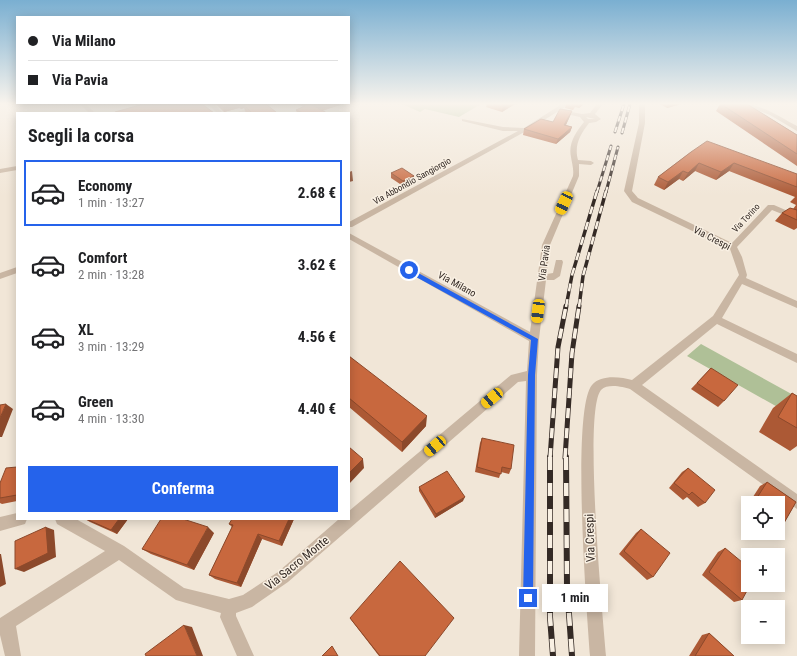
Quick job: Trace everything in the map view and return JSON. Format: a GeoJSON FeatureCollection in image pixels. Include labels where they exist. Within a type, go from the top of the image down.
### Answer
{"type":"FeatureCollection","features":[{"type":"Feature","properties":{"kind":"street","name":"Via Abbondio Sangiorgio"},"geometry":{"type":"LineString","coordinates":[[350,224],[516,135]]}},
{"type":"Feature","properties":{"kind":"street","name":"Via Pavia"},"geometry":{"type":"LineString","coordinates":[[527,656],[532,375],[534,339],[546,245],[576,176],[576,162],[573,147],[578,135]]}},
{"type":"Feature","properties":{"kind":"street","name":"Via Crespi"},"geometry":{"type":"LineString","coordinates":[[640,135],[628,191],[630,195],[635,200],[733,247],[738,257],[743,275],[740,279]]}},
{"type":"Feature","properties":{"kind":"street"},"geometry":{"type":"LineString","coordinates":[[576,162],[591,163]]}},
{"type":"Feature","properties":{"kind":"street"},"geometry":{"type":"LineString","coordinates":[[0,171],[16,168]]}},
{"type":"Feature","properties":{"kind":"street","name":"Via Torino"},"geometry":{"type":"LineString","coordinates":[[733,247],[771,207],[797,218]]}},
{"type":"Feature","properties":{"kind":"street","name":"Via Milano"},"geometry":{"type":"LineString","coordinates":[[350,237],[534,339]]}},
{"type":"Feature","properties":{"kind":"street"},"geometry":{"type":"LineString","coordinates":[[542,277],[554,277],[557,274],[559,262]]}},
{"type":"Feature","properties":{"kind":"street"},"geometry":{"type":"LineString","coordinates":[[0,276],[16,270]]}},
{"type":"Feature","properties":{"kind":"street"},"geometry":{"type":"LineString","coordinates":[[634,385],[716,319],[740,279],[797,305]]}},
{"type":"Feature","properties":{"kind":"street"},"geometry":{"type":"LineString","coordinates":[[716,319],[797,359]]}},
{"type":"Feature","properties":{"kind":"street","name":"Via Sacro Monte"},"geometry":{"type":"LineString","coordinates":[[350,519],[515,378],[532,375]]}},
{"type":"Feature","properties":{"kind":"street","name":"Via Crespi"},"geometry":{"type":"LineString","coordinates":[[598,656],[591,580],[589,470],[589,416],[591,397],[596,388],[603,383],[625,382],[634,385],[797,502]]}},
{"type":"Feature","properties":{"kind":"street"},"geometry":{"type":"LineString","coordinates":[[0,524],[16,520]]}},
{"type":"Feature","properties":{"kind":"street"},"geometry":{"type":"LineString","coordinates":[[64,520],[119,551],[181,595],[229,607],[228,618],[246,656]]}},
{"type":"Feature","properties":{"kind":"street","name":"Via Sacro Monte"},"geometry":{"type":"LineString","coordinates":[[229,607],[247,602],[283,577],[349,520]]}},
{"type":"Feature","properties":{"kind":"street"},"geometry":{"type":"LineString","coordinates":[[13,656],[4,625],[119,551]]}},
{"type":"Feature","properties":{"kind":"green space"},"geometry":{"type":"Polygon","coordinates":[[[701,344],[797,397],[797,418],[687,356],[701,344]]]}},
{"type":"Feature","properties":{"kind":"building"},"geometry":{"type":"Polygon","coordinates":[[[543,135],[563,135],[558,139],[543,135]]]}},
{"type":"Feature","properties":{"kind":"building"},"geometry":{"type":"Polygon","coordinates":[[[768,135],[797,135],[797,154],[768,135]]]}},
{"type":"Feature","properties":{"kind":"building"},"geometry":{"type":"Polygon","coordinates":[[[707,141],[797,174],[797,187],[734,163],[721,172],[699,163],[688,173],[683,171],[668,182],[658,177],[707,141]]]}},
{"type":"Feature","properties":{"kind":"building"},"geometry":{"type":"Polygon","coordinates":[[[402,168],[414,176],[403,181],[391,173],[402,168]]]}},
{"type":"Feature","properties":{"kind":"building"},"geometry":{"type":"Polygon","coordinates":[[[790,208],[797,210],[797,220],[782,213],[790,208]]]}},
{"type":"Feature","properties":{"kind":"building"},"geometry":{"type":"Polygon","coordinates":[[[350,357],[427,416],[402,442],[350,399],[350,357]]]}},
{"type":"Feature","properties":{"kind":"building"},"geometry":{"type":"Polygon","coordinates":[[[711,368],[738,385],[724,401],[697,383],[711,368]]]}},
{"type":"Feature","properties":{"kind":"building"},"geometry":{"type":"Polygon","coordinates":[[[792,393],[797,396],[797,428],[778,417],[792,393]]]}},
{"type":"Feature","properties":{"kind":"building"},"geometry":{"type":"Polygon","coordinates":[[[6,404],[0,418],[0,405],[6,404]]]}},
{"type":"Feature","properties":{"kind":"building"},"geometry":{"type":"Polygon","coordinates":[[[482,438],[514,445],[511,469],[502,467],[501,474],[477,467],[482,438]]]}},
{"type":"Feature","properties":{"kind":"building"},"geometry":{"type":"Polygon","coordinates":[[[350,448],[363,459],[350,472],[350,448]]]}},
{"type":"Feature","properties":{"kind":"building"},"geometry":{"type":"Polygon","coordinates":[[[16,467],[16,495],[0,498],[0,483],[6,468],[16,467]]]}},
{"type":"Feature","properties":{"kind":"building"},"geometry":{"type":"Polygon","coordinates":[[[688,468],[715,490],[705,503],[692,492],[689,495],[674,483],[688,468]]]}},
{"type":"Feature","properties":{"kind":"building"},"geometry":{"type":"Polygon","coordinates":[[[447,471],[465,497],[436,514],[419,487],[447,471]]]}},
{"type":"Feature","properties":{"kind":"building"},"geometry":{"type":"Polygon","coordinates":[[[767,482],[796,502],[785,521],[785,496],[758,496],[767,482]]]}},
{"type":"Feature","properties":{"kind":"building"},"geometry":{"type":"Polygon","coordinates":[[[88,520],[118,520],[111,530],[88,520]]]}},
{"type":"Feature","properties":{"kind":"building"},"geometry":{"type":"Polygon","coordinates":[[[160,520],[186,520],[208,527],[187,565],[142,549],[160,520]]]}},
{"type":"Feature","properties":{"kind":"building"},"geometry":{"type":"Polygon","coordinates":[[[231,520],[289,520],[279,541],[258,534],[237,583],[209,575],[233,525],[229,524],[231,520]]]}},
{"type":"Feature","properties":{"kind":"building"},"geometry":{"type":"Polygon","coordinates":[[[46,527],[48,553],[15,569],[15,541],[46,527]]]}},
{"type":"Feature","properties":{"kind":"building"},"geometry":{"type":"Polygon","coordinates":[[[641,529],[670,553],[653,577],[624,551],[641,529]]]}},
{"type":"Feature","properties":{"kind":"building"},"geometry":{"type":"Polygon","coordinates":[[[725,548],[741,561],[741,592],[746,592],[742,600],[709,572],[725,548]]]}},
{"type":"Feature","properties":{"kind":"building"},"geometry":{"type":"Polygon","coordinates":[[[400,561],[454,618],[425,656],[380,656],[350,618],[400,561]]]}},
{"type":"Feature","properties":{"kind":"building"},"geometry":{"type":"Polygon","coordinates":[[[184,625],[197,656],[146,656],[145,654],[184,625]]]}},
{"type":"Feature","properties":{"kind":"building"},"geometry":{"type":"Polygon","coordinates":[[[709,633],[734,656],[695,656],[709,633]]]}},
{"type":"Feature","properties":{"kind":"building"},"geometry":{"type":"Polygon","coordinates":[[[332,646],[338,656],[322,656],[332,646]]]}},
{"type":"Feature","properties":{"kind":"railway"},"geometry":{"type":"LineString","coordinates":[[597,192],[611,146]]}},
{"type":"Feature","properties":{"kind":"railway"},"geometry":{"type":"LineString","coordinates":[[606,192],[618,147]]}},
{"type":"Feature","properties":{"kind":"railway"},"geometry":{"type":"LineString","coordinates":[[566,307],[572,275],[597,191]]}},
{"type":"Feature","properties":{"kind":"railway"},"geometry":{"type":"LineString","coordinates":[[579,307],[583,276],[606,191]]}},
{"type":"Feature","properties":{"kind":"railway"},"geometry":{"type":"LineString","coordinates":[[550,458],[558,347],[566,306]]}},
{"type":"Feature","properties":{"kind":"railway"},"geometry":{"type":"LineString","coordinates":[[565,458],[572,353],[579,306]]}},
{"type":"Feature","properties":{"kind":"railway"},"geometry":{"type":"LineString","coordinates":[[566,457],[567,586],[572,656]]}},
{"type":"Feature","properties":{"kind":"railway"},"geometry":{"type":"LineString","coordinates":[[550,458],[550,617],[553,656]]}},
{"type":"Feature","properties":{"kind":"route"},"geometry":{"type":"LineString","coordinates":[[409,270],[534,339],[528,598]]}}]}
